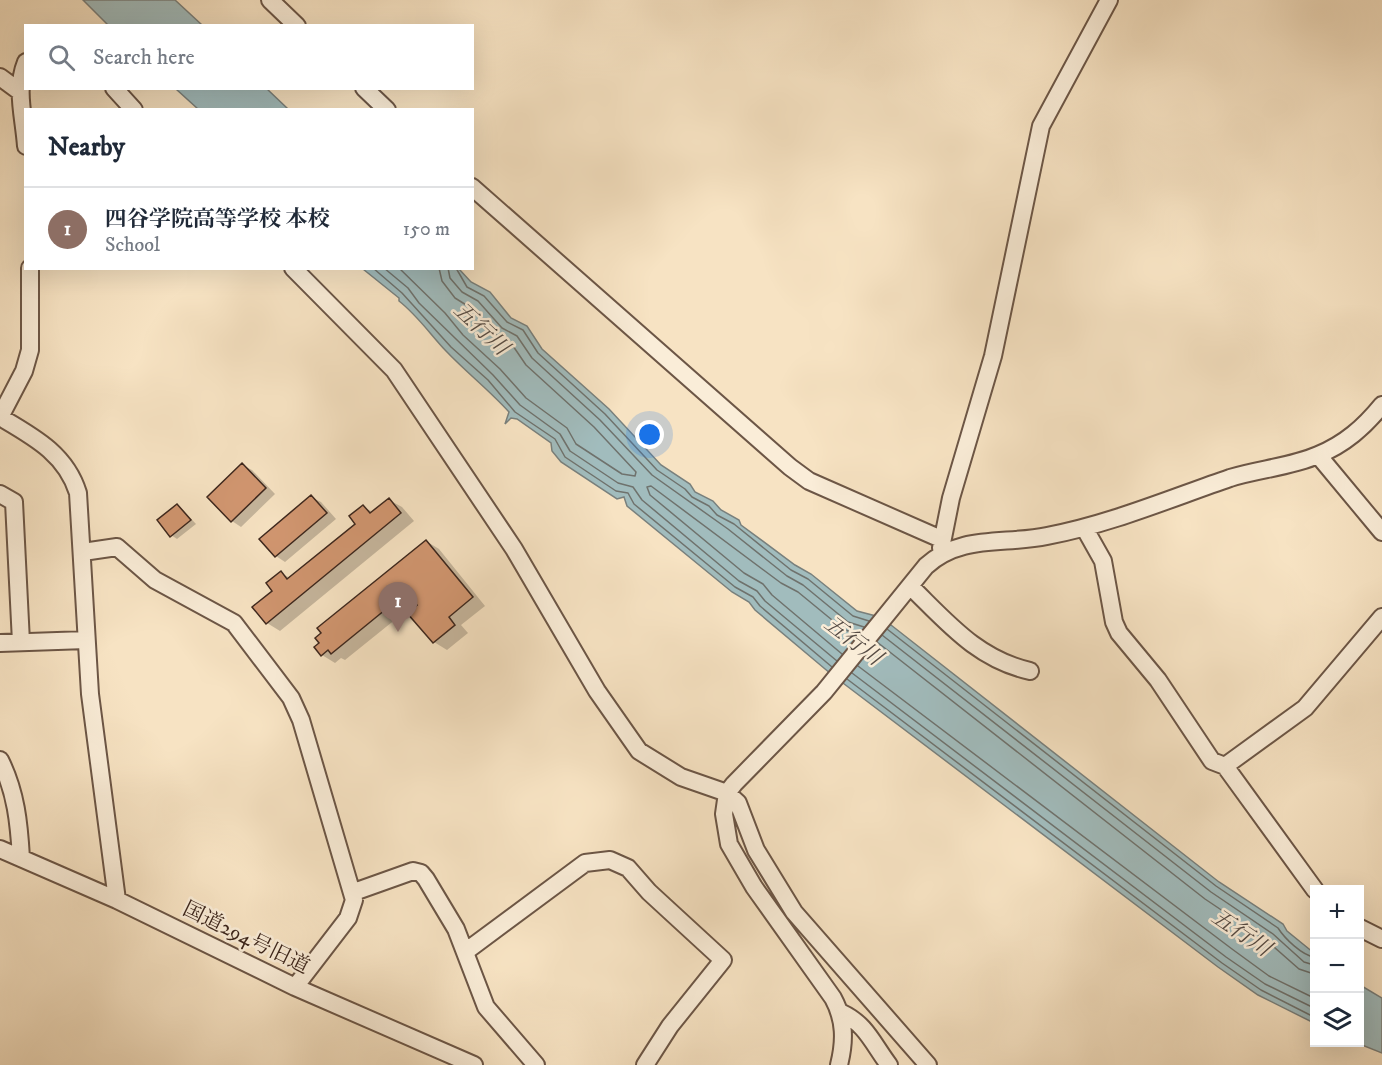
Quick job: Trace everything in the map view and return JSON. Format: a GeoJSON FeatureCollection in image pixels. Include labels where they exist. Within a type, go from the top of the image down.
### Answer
{"type":"FeatureCollection","features":[{"type":"Feature","properties":{"kind":"street"},"geometry":{"type":"LineString","coordinates":[[270,0],[295,24]]}},
{"type":"Feature","properties":{"kind":"street"},"geometry":{"type":"LineString","coordinates":[[839,1065],[843,1047],[842,1013],[754,887],[729,844],[724,814],[727,794],[824,692],[941,546],[993,356],[1041,126],[1109,0]]}},
{"type":"Feature","properties":{"kind":"street"},"geometry":{"type":"LineString","coordinates":[[24,70],[19,91],[24,113]]}},
{"type":"Feature","properties":{"kind":"street"},"geometry":{"type":"LineString","coordinates":[[0,77],[19,91]]}},
{"type":"Feature","properties":{"kind":"street"},"geometry":{"type":"LineString","coordinates":[[116,90],[132,108]]}},
{"type":"Feature","properties":{"kind":"street"},"geometry":{"type":"LineString","coordinates":[[366,90],[385,108]]}},
{"type":"Feature","properties":{"kind":"street"},"geometry":{"type":"LineString","coordinates":[[474,189],[790,467],[809,481],[941,546],[1037,538],[1085,529],[1233,477],[1278,468],[1318,455],[1357,433],[1382,405]]}},
{"type":"Feature","properties":{"kind":"street"},"geometry":{"type":"LineString","coordinates":[[30,270],[30,350],[24,371],[0,417],[51,450],[73,477],[82,515],[90,694],[117,900]]}},
{"type":"Feature","properties":{"kind":"street"},"geometry":{"type":"LineString","coordinates":[[295,270],[394,370],[514,549],[597,691],[639,751],[681,777],[727,794],[738,803],[756,850],[794,912],[928,1065]]}},
{"type":"Feature","properties":{"kind":"street"},"geometry":{"type":"LineString","coordinates":[[1318,455],[1382,532]]}},
{"type":"Feature","properties":{"kind":"street"},"geometry":{"type":"LineString","coordinates":[[0,494],[14,502],[21,642]]}},
{"type":"Feature","properties":{"kind":"street"},"geometry":{"type":"LineString","coordinates":[[1085,529],[1103,561],[1112,614],[1119,633],[1158,680],[1212,761],[1226,766],[1311,885]]}},
{"type":"Feature","properties":{"kind":"street"},"geometry":{"type":"LineString","coordinates":[[83,552],[117,547],[155,580],[234,622],[291,698],[302,720],[333,832],[354,892],[353,908],[348,918],[295,987]]}},
{"type":"Feature","properties":{"kind":"street"},"geometry":{"type":"LineString","coordinates":[[910,586],[972,646],[1007,666],[1030,671]]}},
{"type":"Feature","properties":{"kind":"street"},"geometry":{"type":"LineString","coordinates":[[1226,766],[1305,708],[1382,617]]}},
{"type":"Feature","properties":{"kind":"street"},"geometry":{"type":"LineString","coordinates":[[0,643],[86,640]]}},
{"type":"Feature","properties":{"kind":"street"},"geometry":{"type":"LineString","coordinates":[[0,759],[19,812],[21,858]]}},
{"type":"Feature","properties":{"kind":"street","name":"国道294号旧道"},"geometry":{"type":"LineString","coordinates":[[0,849],[117,900],[295,987],[474,1065]]}},
{"type":"Feature","properties":{"kind":"street"},"geometry":{"type":"LineString","coordinates":[[465,952],[585,863],[610,860],[628,868],[649,892],[723,960],[670,1026],[645,1065]]}},
{"type":"Feature","properties":{"kind":"street"},"geometry":{"type":"LineString","coordinates":[[354,892],[417,870],[439,898],[465,952],[486,1007],[536,1065]]}},
{"type":"Feature","properties":{"kind":"street"},"geometry":{"type":"LineString","coordinates":[[1364,930],[1382,939]]}},
{"type":"Feature","properties":{"kind":"street"},"geometry":{"type":"LineString","coordinates":[[842,1013],[856,1020],[869,1033],[889,1065]]}},
{"type":"Feature","properties":{"kind":"water"},"geometry":{"type":"Polygon","coordinates":[[[83,0],[175,0],[201,24],[107,24],[83,0]]]}},
{"type":"Feature","properties":{"kind":"water"},"geometry":{"type":"Polygon","coordinates":[[[177,90],[268,90],[287,108],[197,108],[177,90]]]}},
{"type":"Feature","properties":{"kind":"water","name":"五行川"},"geometry":{"type":"Polygon","coordinates":[[[364,270],[460,270],[471,282],[490,292],[511,318],[527,326],[542,349],[609,409],[661,465],[690,484],[695,492],[713,501],[721,510],[739,520],[741,525],[795,565],[811,574],[857,611],[876,616],[891,625],[1219,882],[1283,924],[1287,931],[1310,950],[1310,1021],[1258,995],[1218,967],[831,674],[755,610],[749,602],[732,592],[627,506],[624,497],[617,499],[561,462],[552,451],[551,443],[517,419],[511,418],[505,424],[509,412],[446,351],[418,318],[399,301],[399,298],[364,270]]]}},
{"type":"Feature","properties":{"kind":"water"},"geometry":{"type":"Polygon","coordinates":[[[1364,987],[1382,998],[1382,1053],[1364,1046],[1364,987]]]}},
{"type":"Feature","properties":{"kind":"building"},"geometry":{"type":"Polygon","coordinates":[[[242,463],[266,488],[231,522],[207,497],[242,463]]]}},
{"type":"Feature","properties":{"kind":"building"},"geometry":{"type":"Polygon","coordinates":[[[311,495],[327,513],[275,557],[259,539],[311,495]]]}},
{"type":"Feature","properties":{"kind":"building"},"geometry":{"type":"Polygon","coordinates":[[[389,498],[401,513],[266,624],[252,607],[272,591],[266,583],[281,571],[287,579],[355,524],[349,516],[363,505],[370,513],[389,498]]]}},
{"type":"Feature","properties":{"kind":"building"},"geometry":{"type":"Polygon","coordinates":[[[177,504],[191,520],[170,537],[157,520],[177,504]]]}},
{"type":"Feature","properties":{"kind":"building"},"geometry":{"type":"Polygon","coordinates":[[[426,540],[473,597],[449,617],[455,625],[433,643],[407,613],[417,605],[407,592],[331,654],[328,650],[321,656],[314,647],[319,643],[315,638],[321,633],[317,628],[426,540]]]}},
{"type":"Feature","properties":{"kind":"place","name":"四谷学院高等学校 本校"},"geometry":{"type":"Point","coordinates":[398,632]}}]}
